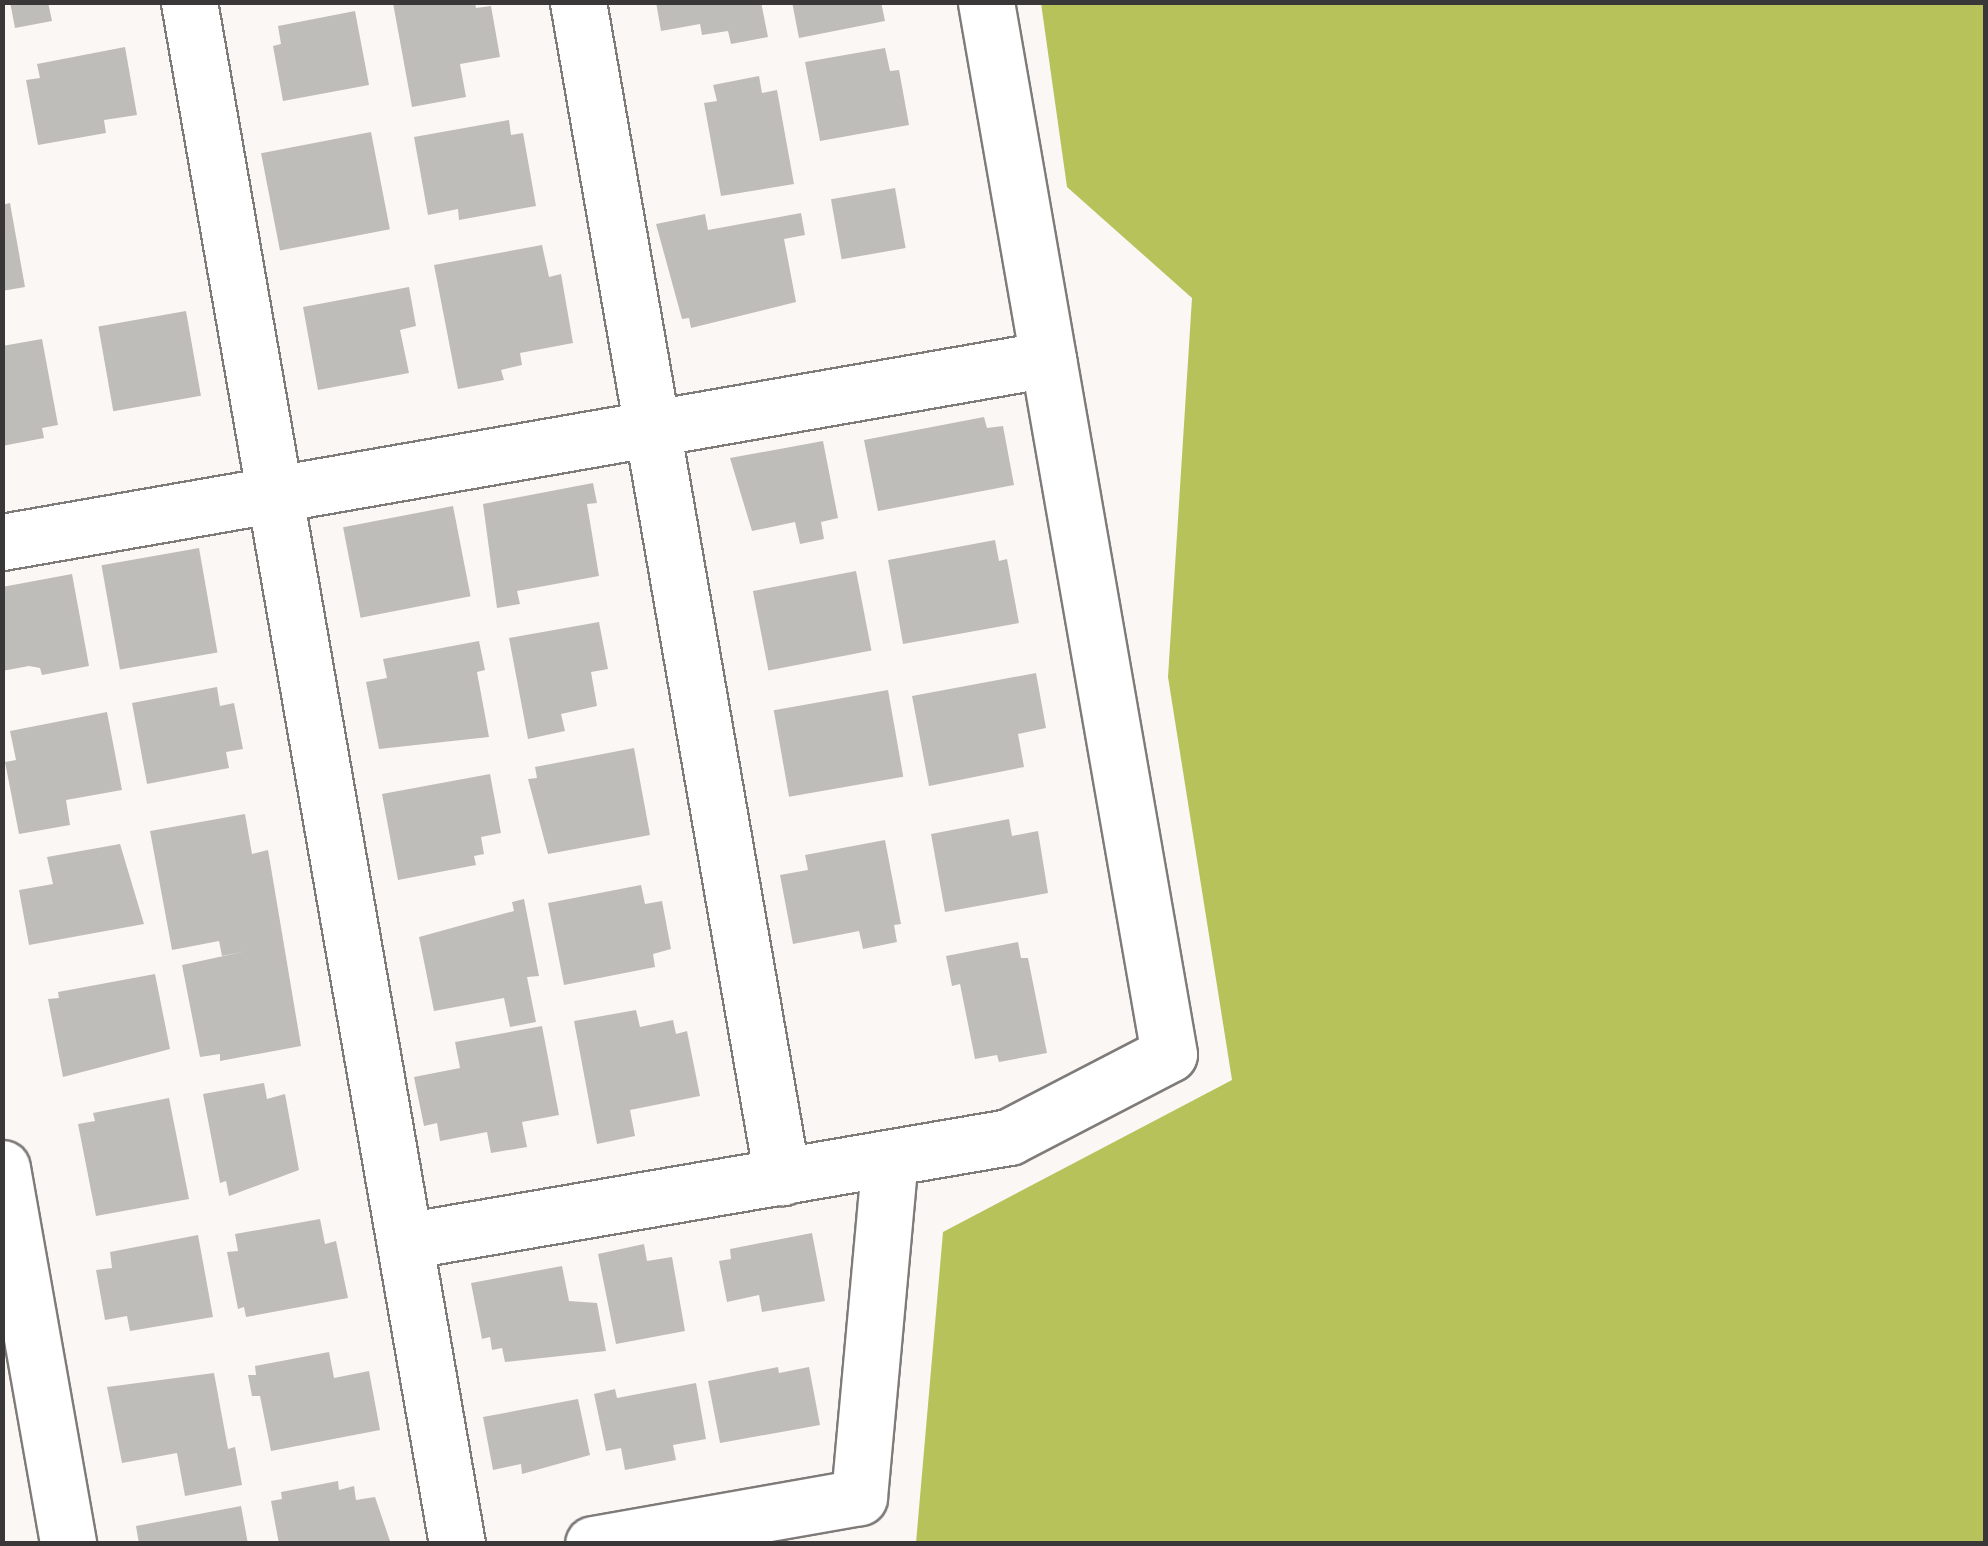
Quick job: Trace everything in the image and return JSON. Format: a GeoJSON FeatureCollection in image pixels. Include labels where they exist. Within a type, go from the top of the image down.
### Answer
{"type":"FeatureCollection","features":[{"type":"Feature","properties":{"kind":"street"},"geometry":{"type":"LineString","coordinates":[[189,2],[457,1544]]}},
{"type":"Feature","properties":{"kind":"street"},"geometry":{"type":"LineString","coordinates":[[578,2],[782,1176]]}},
{"type":"Feature","properties":{"kind":"street"},"geometry":{"type":"LineString","coordinates":[[405,1240],[1009,1137],[1168,1054],[986,2]]}},
{"type":"Feature","properties":{"kind":"street"},"geometry":{"type":"LineString","coordinates":[[2,542],[1048,360]]}},
{"type":"Feature","properties":{"kind":"street"},"geometry":{"type":"LineString","coordinates":[[592,1544],[859,1496],[890,1158]]}},
{"type":"Feature","properties":{"kind":"street"},"geometry":{"type":"LineString","coordinates":[[2,1168],[68,1544]]}},
{"type":"Feature","properties":{"kind":"green space"},"geometry":{"type":"Polygon","coordinates":[[[1041,3],[1985,3],[1985,1543],[916,1543],[943,1232],[1232,1080],[1168,677],[1192,298],[1067,187],[1041,3]]]}},
{"type":"Feature","properties":{"kind":"building"},"geometry":{"type":"Polygon","coordinates":[[[10,2],[48,2],[52,21],[15,28],[10,2]]]}},
{"type":"Feature","properties":{"kind":"building"},"geometry":{"type":"Polygon","coordinates":[[[475,2],[476,8],[491,6],[500,57],[460,64],[466,97],[412,107],[393,3],[475,2]]]}},
{"type":"Feature","properties":{"kind":"building"},"geometry":{"type":"Polygon","coordinates":[[[656,2],[761,2],[768,37],[731,44],[728,31],[702,35],[700,24],[661,31],[656,2]]]}},
{"type":"Feature","properties":{"kind":"building"},"geometry":{"type":"Polygon","coordinates":[[[792,2],[881,2],[885,21],[799,38],[792,2]]]}},
{"type":"Feature","properties":{"kind":"building"},"geometry":{"type":"Polygon","coordinates":[[[355,11],[369,85],[283,101],[273,46],[281,44],[278,26],[355,11]]]}},
{"type":"Feature","properties":{"kind":"building"},"geometry":{"type":"Polygon","coordinates":[[[125,47],[137,115],[104,120],[106,133],[38,145],[26,80],[40,78],[37,64],[125,47]]]}},
{"type":"Feature","properties":{"kind":"building"},"geometry":{"type":"Polygon","coordinates":[[[885,48],[890,71],[899,70],[909,125],[820,141],[805,62],[885,48]]]}},
{"type":"Feature","properties":{"kind":"building"},"geometry":{"type":"Polygon","coordinates":[[[759,76],[762,93],[777,90],[794,184],[721,196],[704,103],[717,101],[713,85],[759,76]]]}},
{"type":"Feature","properties":{"kind":"building"},"geometry":{"type":"Polygon","coordinates":[[[509,120],[511,135],[523,133],[536,206],[459,220],[458,209],[428,215],[414,137],[509,120]]]}},
{"type":"Feature","properties":{"kind":"building"},"geometry":{"type":"Polygon","coordinates":[[[371,132],[390,229],[280,251],[261,153],[371,132]]]}},
{"type":"Feature","properties":{"kind":"building"},"geometry":{"type":"Polygon","coordinates":[[[895,188],[906,248],[842,259],[831,199],[895,188]]]}},
{"type":"Feature","properties":{"kind":"building"},"geometry":{"type":"Polygon","coordinates":[[[10,203],[25,287],[2,291],[2,205],[10,203]]]}},
{"type":"Feature","properties":{"kind":"building"},"geometry":{"type":"Polygon","coordinates":[[[801,213],[805,235],[784,239],[796,302],[691,328],[689,318],[682,319],[656,224],[705,214],[708,230],[801,213]]]}},
{"type":"Feature","properties":{"kind":"building"},"geometry":{"type":"Polygon","coordinates":[[[542,245],[549,277],[561,274],[573,343],[520,353],[522,365],[501,370],[504,380],[458,389],[434,265],[542,245]]]}},
{"type":"Feature","properties":{"kind":"building"},"geometry":{"type":"Polygon","coordinates":[[[409,287],[416,326],[400,330],[409,373],[318,390],[303,307],[409,287]]]}},
{"type":"Feature","properties":{"kind":"building"},"geometry":{"type":"Polygon","coordinates":[[[186,311],[201,396],[113,411],[98,326],[186,311]]]}},
{"type":"Feature","properties":{"kind":"building"},"geometry":{"type":"Polygon","coordinates":[[[42,339],[58,425],[42,428],[44,438],[2,446],[2,346],[42,339]]]}},
{"type":"Feature","properties":{"kind":"building"},"geometry":{"type":"Polygon","coordinates":[[[984,417],[987,428],[1003,426],[1014,485],[878,511],[864,440],[984,417]]]}},
{"type":"Feature","properties":{"kind":"building"},"geometry":{"type":"Polygon","coordinates":[[[823,441],[838,518],[821,522],[824,539],[800,544],[795,522],[752,531],[730,458],[823,441]]]}},
{"type":"Feature","properties":{"kind":"building"},"geometry":{"type":"Polygon","coordinates":[[[593,483],[597,503],[587,504],[599,576],[517,591],[520,604],[497,608],[483,504],[593,483]]]}},
{"type":"Feature","properties":{"kind":"building"},"geometry":{"type":"Polygon","coordinates":[[[453,506],[471,596],[361,618],[343,527],[453,506]]]}},
{"type":"Feature","properties":{"kind":"building"},"geometry":{"type":"Polygon","coordinates":[[[995,540],[999,561],[1007,559],[1019,623],[903,644],[888,560],[995,540]]]}},
{"type":"Feature","properties":{"kind":"building"},"geometry":{"type":"Polygon","coordinates":[[[199,548],[217,652],[120,670],[102,565],[199,548]]]}},
{"type":"Feature","properties":{"kind":"building"},"geometry":{"type":"Polygon","coordinates":[[[856,571],[871,651],[768,671],[753,591],[856,571]]]}},
{"type":"Feature","properties":{"kind":"building"},"geometry":{"type":"Polygon","coordinates":[[[72,574],[89,666],[42,675],[40,668],[29,666],[2,671],[2,587],[72,574]]]}},
{"type":"Feature","properties":{"kind":"building"},"geometry":{"type":"Polygon","coordinates":[[[599,622],[608,669],[591,672],[597,706],[561,714],[565,731],[528,739],[509,638],[599,622]]]}},
{"type":"Feature","properties":{"kind":"building"},"geometry":{"type":"Polygon","coordinates":[[[479,641],[485,670],[477,672],[489,737],[379,749],[366,682],[387,678],[383,659],[479,641]]]}},
{"type":"Feature","properties":{"kind":"building"},"geometry":{"type":"Polygon","coordinates":[[[1036,673],[1046,728],[1018,734],[1024,767],[929,786],[912,696],[1036,673]]]}},
{"type":"Feature","properties":{"kind":"building"},"geometry":{"type":"Polygon","coordinates":[[[217,687],[220,706],[234,703],[243,749],[226,752],[229,768],[147,784],[132,703],[217,687]]]}},
{"type":"Feature","properties":{"kind":"building"},"geometry":{"type":"Polygon","coordinates":[[[888,690],[903,777],[789,797],[774,710],[888,690]]]}},
{"type":"Feature","properties":{"kind":"building"},"geometry":{"type":"Polygon","coordinates":[[[107,712],[122,790],[66,800],[70,825],[19,834],[5,762],[16,760],[10,731],[107,712]]]}},
{"type":"Feature","properties":{"kind":"building"},"geometry":{"type":"Polygon","coordinates":[[[634,748],[650,835],[548,854],[528,779],[537,778],[535,767],[634,748]]]}},
{"type":"Feature","properties":{"kind":"building"},"geometry":{"type":"Polygon","coordinates":[[[490,774],[501,833],[481,837],[484,854],[474,856],[476,865],[398,880],[382,794],[490,774]]]}},
{"type":"Feature","properties":{"kind":"building"},"geometry":{"type":"Polygon","coordinates":[[[245,814],[252,854],[268,850],[301,1046],[220,1061],[220,1054],[200,1057],[182,965],[247,951],[222,956],[219,941],[172,950],[150,831],[245,814]]]}},
{"type":"Feature","properties":{"kind":"building"},"geometry":{"type":"Polygon","coordinates":[[[1009,819],[1012,836],[1038,831],[1048,893],[945,912],[931,834],[1009,819]]]}},
{"type":"Feature","properties":{"kind":"building"},"geometry":{"type":"Polygon","coordinates":[[[885,840],[901,924],[894,925],[897,942],[863,949],[859,931],[793,944],[780,875],[808,870],[805,855],[885,840]]]}},
{"type":"Feature","properties":{"kind":"building"},"geometry":{"type":"Polygon","coordinates":[[[120,844],[144,924],[29,945],[19,890],[53,884],[47,857],[120,844]]]}},
{"type":"Feature","properties":{"kind":"building"},"geometry":{"type":"Polygon","coordinates":[[[641,885],[645,904],[662,901],[671,949],[653,954],[655,967],[564,985],[548,903],[641,885]]]}},
{"type":"Feature","properties":{"kind":"building"},"geometry":{"type":"Polygon","coordinates":[[[524,899],[539,976],[527,977],[536,1022],[510,1027],[504,998],[434,1011],[419,937],[514,911],[512,902],[524,899]]]}},
{"type":"Feature","properties":{"kind":"building"},"geometry":{"type":"Polygon","coordinates":[[[1018,942],[1021,958],[1028,958],[1047,1053],[999,1062],[997,1055],[975,1059],[960,984],[952,986],[946,956],[1018,942]]]}},
{"type":"Feature","properties":{"kind":"building"},"geometry":{"type":"Polygon","coordinates":[[[155,974],[170,1049],[63,1077],[48,999],[59,998],[58,992],[155,974]]]}},
{"type":"Feature","properties":{"kind":"building"},"geometry":{"type":"Polygon","coordinates":[[[636,1010],[640,1027],[673,1020],[676,1034],[687,1031],[700,1096],[630,1110],[635,1136],[597,1144],[574,1021],[636,1010]]]}},
{"type":"Feature","properties":{"kind":"building"},"geometry":{"type":"Polygon","coordinates":[[[542,1026],[559,1115],[522,1122],[527,1147],[491,1153],[487,1132],[440,1141],[437,1123],[424,1126],[414,1077],[460,1068],[455,1042],[542,1026]]]}},
{"type":"Feature","properties":{"kind":"building"},"geometry":{"type":"Polygon","coordinates":[[[264,1083],[267,1099],[285,1094],[299,1170],[229,1196],[226,1181],[220,1183],[203,1094],[264,1083]]]}},
{"type":"Feature","properties":{"kind":"building"},"geometry":{"type":"Polygon","coordinates":[[[169,1098],[189,1199],[96,1216],[78,1124],[95,1121],[93,1113],[169,1098]]]}},
{"type":"Feature","properties":{"kind":"building"},"geometry":{"type":"Polygon","coordinates":[[[320,1219],[325,1244],[336,1241],[348,1298],[246,1317],[244,1307],[238,1309],[227,1252],[238,1251],[235,1234],[320,1219]]]}},
{"type":"Feature","properties":{"kind":"building"},"geometry":{"type":"Polygon","coordinates":[[[812,1233],[825,1301],[762,1312],[759,1295],[727,1302],[719,1261],[731,1259],[730,1249],[812,1233]]]}},
{"type":"Feature","properties":{"kind":"building"},"geometry":{"type":"Polygon","coordinates":[[[198,1235],[213,1317],[130,1331],[127,1316],[105,1320],[96,1270],[112,1268],[110,1252],[198,1235]]]}},
{"type":"Feature","properties":{"kind":"building"},"geometry":{"type":"Polygon","coordinates":[[[644,1244],[647,1261],[672,1257],[685,1331],[616,1344],[598,1254],[644,1244]]]}},
{"type":"Feature","properties":{"kind":"building"},"geometry":{"type":"Polygon","coordinates":[[[562,1266],[569,1301],[597,1303],[606,1351],[505,1362],[502,1348],[492,1350],[490,1337],[482,1339],[471,1283],[562,1266]]]}},
{"type":"Feature","properties":{"kind":"building"},"geometry":{"type":"Polygon","coordinates":[[[329,1352],[334,1378],[369,1371],[380,1430],[271,1451],[260,1396],[252,1396],[248,1375],[256,1375],[255,1366],[329,1352]]]}},
{"type":"Feature","properties":{"kind":"building"},"geometry":{"type":"Polygon","coordinates":[[[778,1367],[779,1373],[809,1367],[820,1425],[720,1443],[708,1381],[778,1367]]]}},
{"type":"Feature","properties":{"kind":"building"},"geometry":{"type":"Polygon","coordinates":[[[214,1373],[228,1449],[235,1447],[242,1485],[185,1496],[177,1453],[122,1463],[107,1387],[214,1373]]]}},
{"type":"Feature","properties":{"kind":"building"},"geometry":{"type":"Polygon","coordinates":[[[696,1383],[706,1439],[673,1445],[676,1460],[625,1470],[621,1448],[606,1451],[594,1394],[615,1389],[617,1398],[696,1383]]]}},
{"type":"Feature","properties":{"kind":"building"},"geometry":{"type":"Polygon","coordinates":[[[578,1399],[590,1455],[522,1474],[521,1464],[493,1470],[483,1417],[578,1399]]]}},
{"type":"Feature","properties":{"kind":"building"},"geometry":{"type":"Polygon","coordinates":[[[338,1481],[339,1490],[354,1486],[356,1500],[375,1497],[391,1544],[279,1544],[271,1501],[282,1499],[281,1492],[338,1481]]]}},
{"type":"Feature","properties":{"kind":"building"},"geometry":{"type":"Polygon","coordinates":[[[241,1506],[248,1544],[139,1544],[136,1526],[241,1506]]]}}]}
